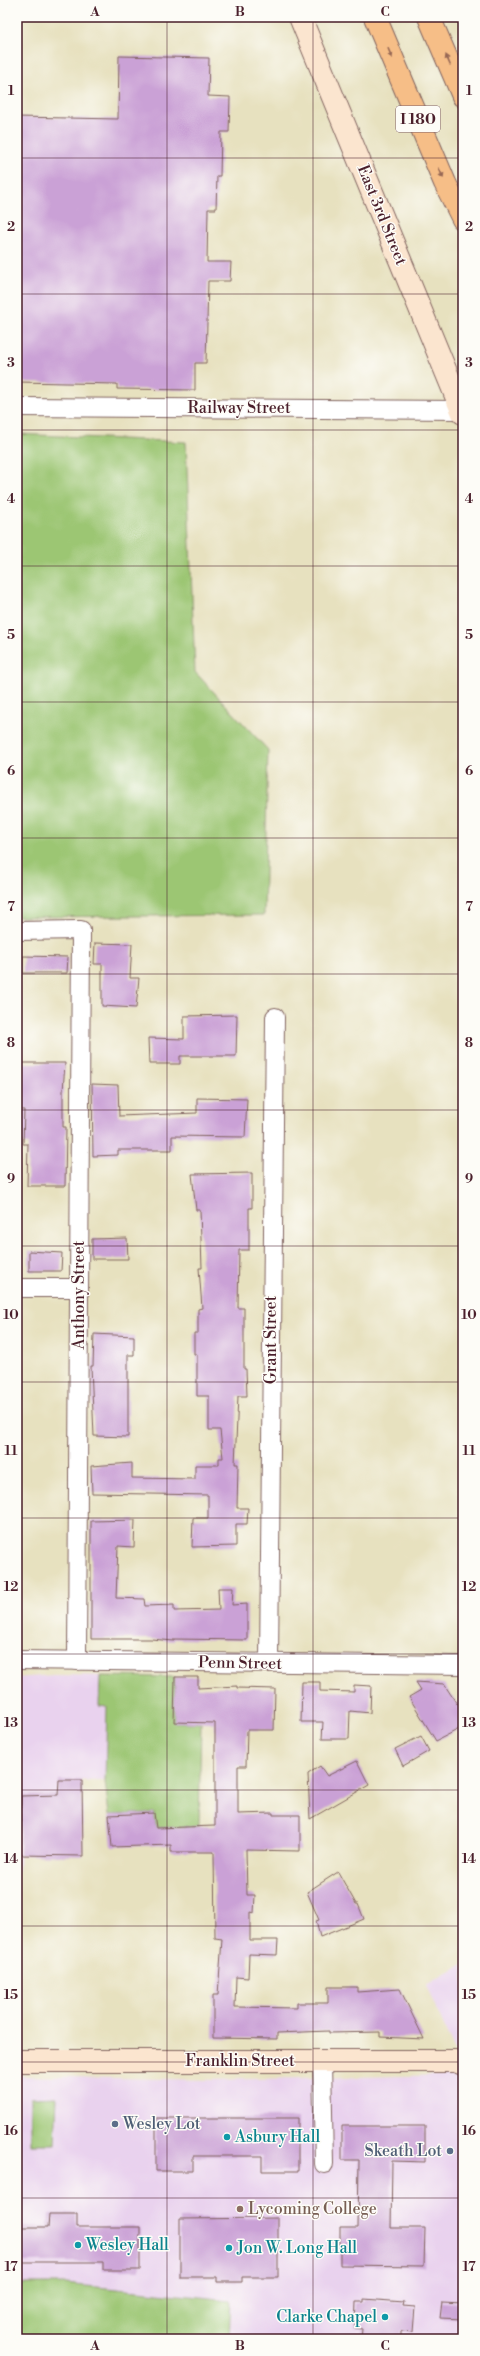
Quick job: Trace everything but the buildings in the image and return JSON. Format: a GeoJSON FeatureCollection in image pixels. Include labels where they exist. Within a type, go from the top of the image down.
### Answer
{"type":"FeatureCollection","features":[{"type":"Feature","properties":{"kind":"highway","name":"I 180"},"geometry":{"type":"LineString","coordinates":[[374,17],[445,183],[463,219]]}},
{"type":"Feature","properties":{"kind":"highway"},"geometry":{"type":"LineString","coordinates":[[429,17],[463,96]]}},
{"type":"Feature","properties":{"kind":"street","name":"East 3rd Street"},"geometry":{"type":"LineString","coordinates":[[300,17],[462,411]]}},
{"type":"Feature","properties":{"kind":"street","name":"Railway Street"},"geometry":{"type":"LineString","coordinates":[[17,407],[462,411]]}},
{"type":"Feature","properties":{"kind":"street","name":"Anthony Street"},"geometry":{"type":"LineString","coordinates":[[17,931],[81,930],[77,1661]]}},
{"type":"Feature","properties":{"kind":"street","name":"Grant Street"},"geometry":{"type":"LineString","coordinates":[[269,1663],[275,1017]]}},
{"type":"Feature","properties":{"kind":"street"},"geometry":{"type":"LineString","coordinates":[[17,1288],[79,1288]]}},
{"type":"Feature","properties":{"kind":"street","name":"Penn Street"},"geometry":{"type":"LineString","coordinates":[[17,1660],[463,1665]]}},
{"type":"Feature","properties":{"kind":"street","name":"Franklin Street"},"geometry":{"type":"LineString","coordinates":[[17,2061],[455,2061],[463,2064]]}},
{"type":"Feature","properties":{"kind":"street"},"geometry":{"type":"LineString","coordinates":[[322,2061],[324,2164]]}},
{"type":"Feature","properties":{"kind":"shaded area"},"geometry":{"type":"Polygon","coordinates":[[[53,1675],[175,1677],[174,1722],[201,1723],[199,1826],[156,1828],[154,1813],[109,1815],[105,1781],[59,1780],[58,1795],[21,1796],[19,1870],[17,1871],[17,1678],[53,1675]]]}},
{"type":"Feature","properties":{"kind":"shaded area"},"geometry":{"type":"Polygon","coordinates":[[[463,1964],[463,2070],[426,1985],[463,1964]]]}},
{"type":"Feature","properties":{"kind":"shaded area","name":"Lycoming College"},"geometry":{"type":"Polygon","coordinates":[[[463,2075],[463,2339],[17,2339],[17,2076],[210,2080],[463,2075]]]}},
{"type":"Feature","properties":{"kind":"green space"},"geometry":{"type":"Polygon","coordinates":[[[17,434],[186,442],[195,672],[268,750],[264,915],[17,917],[17,434]]]}},
{"type":"Feature","properties":{"kind":"green space"},"geometry":{"type":"Polygon","coordinates":[[[100,1676],[175,1677],[174,1722],[201,1723],[199,1826],[156,1828],[154,1813],[109,1815],[105,1781],[107,1707],[99,1706],[100,1676]]]}},
{"type":"Feature","properties":{"kind":"green space"},"geometry":{"type":"Polygon","coordinates":[[[57,2097],[55,2144],[31,2144],[31,2098],[57,2097]]]}},
{"type":"Feature","properties":{"kind":"green space"},"geometry":{"type":"Polygon","coordinates":[[[17,2284],[65,2284],[231,2300],[229,2339],[17,2339],[17,2284]]]}},
{"type":"Feature","properties":{"kind":"place","name":"Wesley Lot"},"geometry":{"type":"Point","coordinates":[115,2124]}},
{"type":"Feature","properties":{"kind":"place","name":"Asbury Hall"},"geometry":{"type":"Point","coordinates":[227,2137]}},
{"type":"Feature","properties":{"kind":"place","name":"Skeath Lot"},"geometry":{"type":"Point","coordinates":[450,2151]}},
{"type":"Feature","properties":{"kind":"place","name":"Lycoming College"},"geometry":{"type":"Point","coordinates":[240,2209]}},
{"type":"Feature","properties":{"kind":"place","name":"Wesley Hall"},"geometry":{"type":"Point","coordinates":[78,2245]}},
{"type":"Feature","properties":{"kind":"place","name":"Jon W. Long Hall"},"geometry":{"type":"Point","coordinates":[229,2248]}},
{"type":"Feature","properties":{"kind":"place","name":"Clarke Chapel"},"geometry":{"type":"Point","coordinates":[385,2317]}}]}
